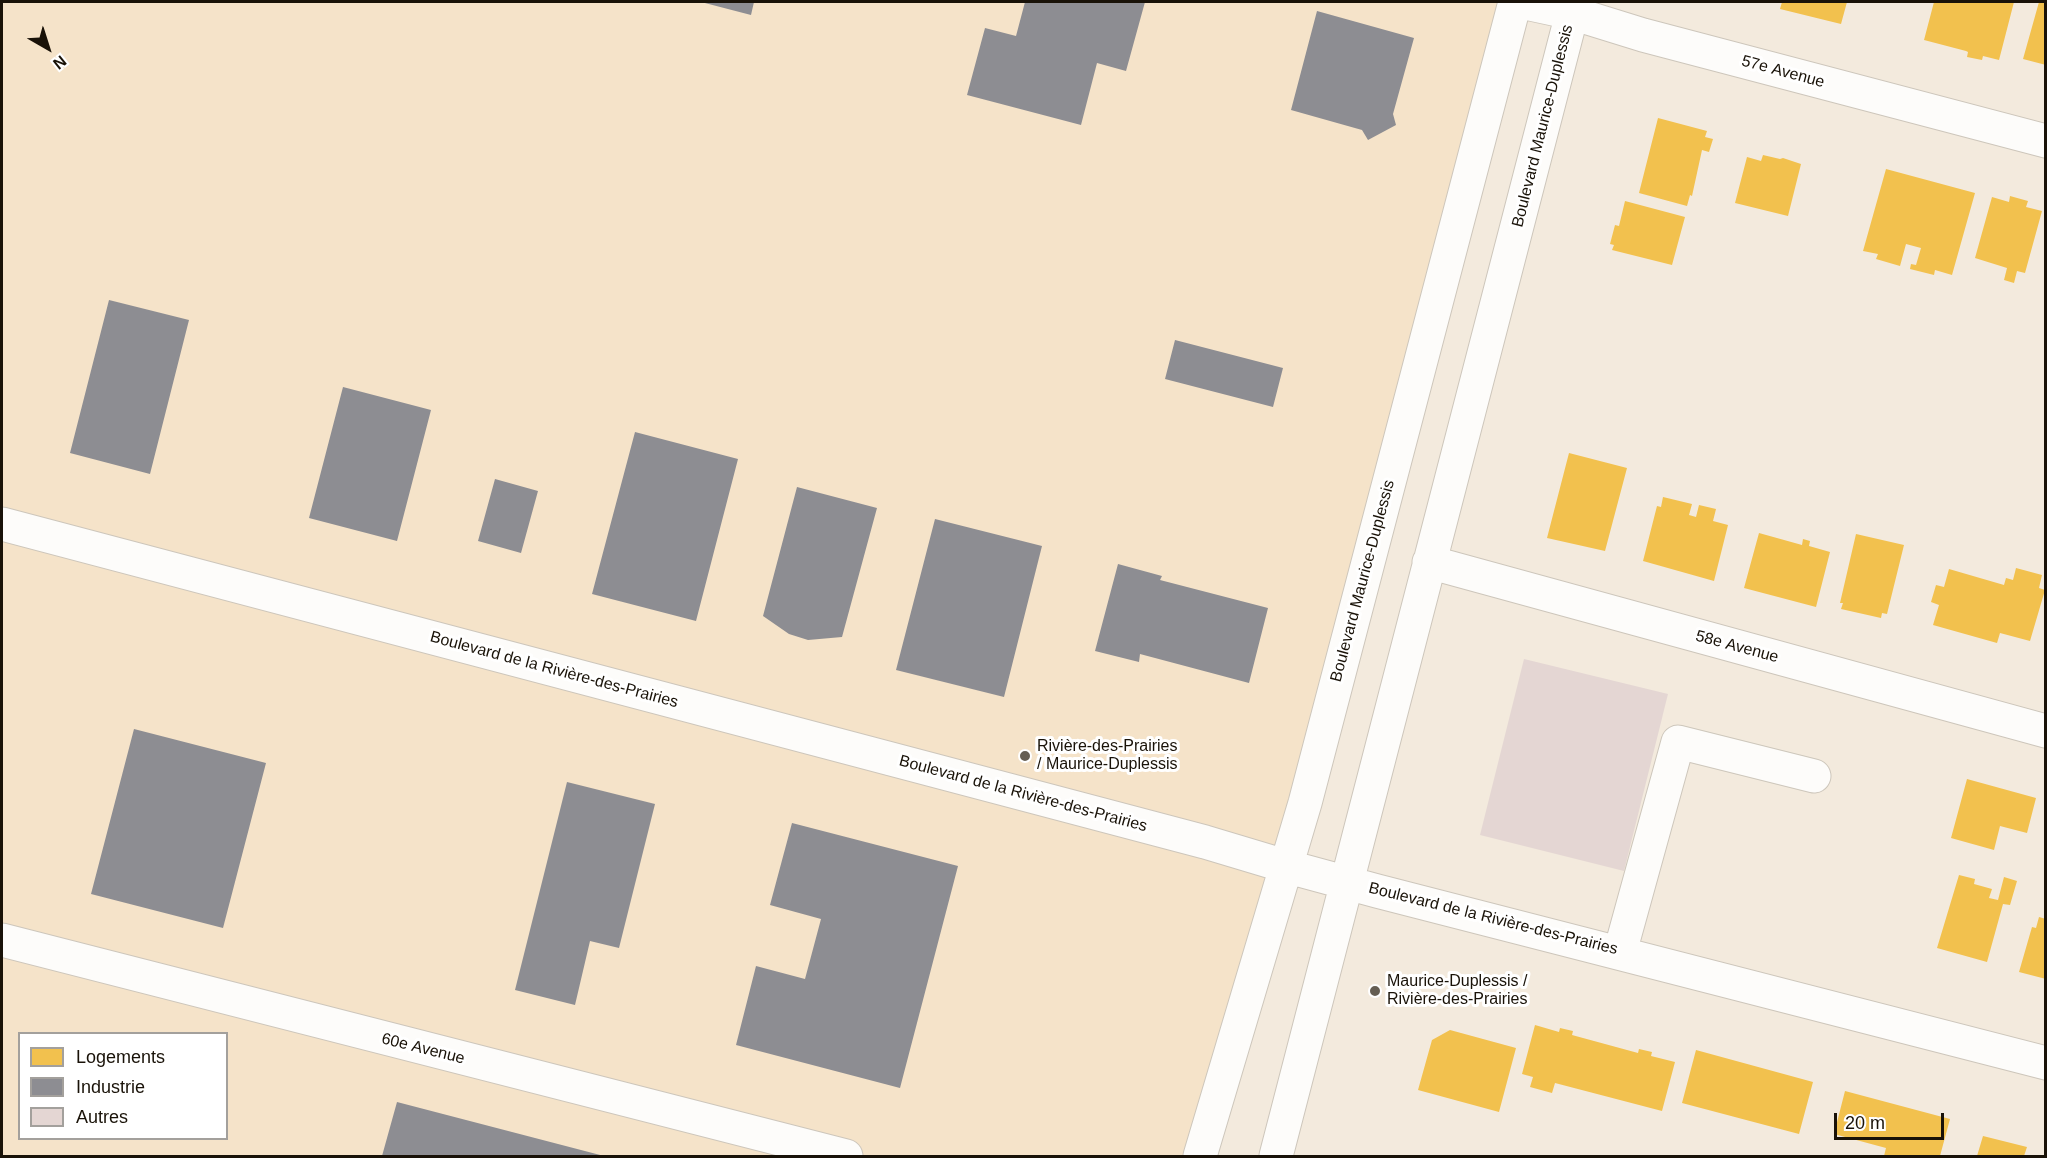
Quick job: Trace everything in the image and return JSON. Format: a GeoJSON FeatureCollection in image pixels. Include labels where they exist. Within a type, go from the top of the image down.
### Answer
{"type":"FeatureCollection","features":[{"type":"Feature","properties":{"kind":"street","name":"Boulevard Maurice-Duplessis"},"geometry":{"type":"LineString","coordinates":[[1200,1156],[1305,803],[1515,2]]}},
{"type":"Feature","properties":{"kind":"street","name":"57e Avenue"},"geometry":{"type":"LineString","coordinates":[[1521,2],[1573,7],[1655,39],[2046,141]]}},
{"type":"Feature","properties":{"kind":"street","name":"Boulevard Maurice-Duplessis"},"geometry":{"type":"LineString","coordinates":[[1276,1156],[1573,7]]}},
{"type":"Feature","properties":{"kind":"street","name":"Boulevard de la Rivière-des-Prairies"},"geometry":{"type":"LineString","coordinates":[[2,524],[1205,842],[1377,891],[2046,1063]]}},
{"type":"Feature","properties":{"kind":"street","name":"58e Avenue"},"geometry":{"type":"LineString","coordinates":[[1429,562],[2046,731]]}},
{"type":"Feature","properties":{"kind":"street"},"geometry":{"type":"LineString","coordinates":[[1620,952],[1678,742],[1814,776]]}},
{"type":"Feature","properties":{"kind":"street","name":"60e Avenue"},"geometry":{"type":"LineString","coordinates":[[2,940],[846,1156]]}},
{"type":"Feature","properties":{"kind":"shaded area"},"geometry":{"type":"Polygon","coordinates":[[[2,2],[1515,2],[1273,871],[1187,1156],[2,1156],[2,2]]]}},
{"type":"Feature","properties":{"kind":"building: Logements"},"geometry":{"type":"Polygon","coordinates":[[[1782,2],[1847,2],[1841,24],[1780,9],[1782,2]]]}},
{"type":"Feature","properties":{"kind":"building: Logements"},"geometry":{"type":"Polygon","coordinates":[[[1934,2],[2014,2],[1999,60],[1983,56],[1982,60],[1967,57],[1968,52],[1966,51],[1924,40],[1934,2]]]}},
{"type":"Feature","properties":{"kind":"building: Logements"},"geometry":{"type":"Polygon","coordinates":[[[2039,2],[2046,2],[2046,65],[2023,59],[2039,2]]]}},
{"type":"Feature","properties":{"kind":"building: Logements"},"geometry":{"type":"Polygon","coordinates":[[[1658,118],[1707,131],[1705,137],[1713,139],[1709,152],[1702,150],[1692,196],[1690,195],[1687,206],[1639,193],[1658,118]]]}},
{"type":"Feature","properties":{"kind":"building: Logements"},"geometry":{"type":"Polygon","coordinates":[[[1763,155],[1801,164],[1788,216],[1735,203],[1747,157],[1761,161],[1763,155]]]}},
{"type":"Feature","properties":{"kind":"building: Logements"},"geometry":{"type":"Polygon","coordinates":[[[1886,169],[1975,193],[1952,275],[1935,270],[1934,275],[1910,269],[1911,264],[1916,265],[1921,248],[1906,244],[1900,266],[1876,259],[1878,254],[1863,251],[1886,169]]]}},
{"type":"Feature","properties":{"kind":"building: Logements"},"geometry":{"type":"Polygon","coordinates":[[[2010,196],[2028,201],[2026,207],[2042,211],[2025,273],[2017,271],[2014,283],[2004,280],[2007,268],[1975,258],[1992,197],[2009,202],[2010,196]]]}},
{"type":"Feature","properties":{"kind":"building: Logements"},"geometry":{"type":"Polygon","coordinates":[[[1625,201],[1685,217],[1672,265],[1612,250],[1614,245],[1610,244],[1615,225],[1619,226],[1625,201]]]}},
{"type":"Feature","properties":{"kind":"building: Logements"},"geometry":{"type":"Polygon","coordinates":[[[1569,453],[1627,468],[1605,551],[1547,538],[1569,453]]]}},
{"type":"Feature","properties":{"kind":"building: Logements"},"geometry":{"type":"Polygon","coordinates":[[[1663,497],[1692,504],[1689,515],[1696,517],[1699,505],[1716,509],[1713,521],[1728,525],[1714,581],[1643,561],[1657,506],[1661,507],[1663,497]]]}},
{"type":"Feature","properties":{"kind":"building: Logements"},"geometry":{"type":"Polygon","coordinates":[[[1759,533],[1802,545],[1803,539],[1810,541],[1809,546],[1830,552],[1816,607],[1744,588],[1759,533]]]}},
{"type":"Feature","properties":{"kind":"building: Logements"},"geometry":{"type":"Polygon","coordinates":[[[1856,534],[1904,545],[1887,614],[1882,613],[1881,618],[1841,609],[1843,603],[1840,603],[1856,534]]]}},
{"type":"Feature","properties":{"kind":"building: Logements"},"geometry":{"type":"Polygon","coordinates":[[[2016,568],[2042,575],[2039,588],[2045,590],[2030,641],[2000,633],[1997,643],[1933,625],[1939,605],[1931,602],[1936,585],[1944,587],[1949,569],[2004,585],[2006,578],[2013,580],[2016,568]]]}},
{"type":"Feature","properties":{"kind":"building: Logements"},"geometry":{"type":"Polygon","coordinates":[[[1967,779],[2036,798],[2027,833],[2000,826],[1994,850],[1951,838],[1967,779]]]}},
{"type":"Feature","properties":{"kind":"building: Logements"},"geometry":{"type":"Polygon","coordinates":[[[1959,875],[1975,879],[1974,884],[1992,889],[1989,898],[1998,900],[2004,877],[2017,881],[2010,905],[2003,904],[1987,962],[1937,948],[1959,875]]]}},
{"type":"Feature","properties":{"kind":"building: Logements"},"geometry":{"type":"Polygon","coordinates":[[[2039,917],[2046,919],[2046,979],[2019,972],[2032,927],[2036,928],[2039,917]]]}},
{"type":"Feature","properties":{"kind":"building: Logements"},"geometry":{"type":"Polygon","coordinates":[[[1535,1025],[1559,1032],[1560,1028],[1573,1031],[1572,1035],[1638,1053],[1639,1049],[1652,1052],[1651,1056],[1675,1062],[1662,1111],[1555,1083],[1552,1093],[1530,1087],[1533,1077],[1522,1074],[1535,1025]]]}},
{"type":"Feature","properties":{"kind":"building: Logements"},"geometry":{"type":"Polygon","coordinates":[[[1450,1030],[1516,1048],[1499,1112],[1418,1090],[1432,1040],[1450,1030]]]}},
{"type":"Feature","properties":{"kind":"building: Logements"},"geometry":{"type":"Polygon","coordinates":[[[1696,1050],[1813,1082],[1799,1134],[1682,1103],[1696,1050]]]}},
{"type":"Feature","properties":{"kind":"building: Logements"},"geometry":{"type":"Polygon","coordinates":[[[1845,1091],[1950,1119],[1940,1156],[1884,1156],[1886,1148],[1834,1134],[1845,1091]]]}},
{"type":"Feature","properties":{"kind":"building: Logements"},"geometry":{"type":"Polygon","coordinates":[[[1983,1136],[2027,1147],[2024,1156],[1977,1156],[1983,1136]]]}},
{"type":"Feature","properties":{"kind":"building: Industrie"},"geometry":{"type":"Polygon","coordinates":[[[701,2],[754,2],[751,15],[701,2]]]}},
{"type":"Feature","properties":{"kind":"building: Industrie"},"geometry":{"type":"Polygon","coordinates":[[[1025,2],[1145,2],[1126,71],[1097,63],[1081,125],[967,95],[985,28],[1016,36],[1025,2]]]}},
{"type":"Feature","properties":{"kind":"building: Industrie"},"geometry":{"type":"Polygon","coordinates":[[[1317,11],[1414,38],[1393,114],[1396,125],[1368,140],[1362,130],[1291,110],[1317,11]]]}},
{"type":"Feature","properties":{"kind":"building: Industrie"},"geometry":{"type":"Polygon","coordinates":[[[109,300],[189,320],[150,474],[70,453],[109,300]]]}},
{"type":"Feature","properties":{"kind":"building: Industrie"},"geometry":{"type":"Polygon","coordinates":[[[1175,340],[1283,368],[1273,407],[1165,379],[1175,340]]]}},
{"type":"Feature","properties":{"kind":"building: Industrie"},"geometry":{"type":"Polygon","coordinates":[[[343,387],[431,410],[397,541],[309,518],[343,387]]]}},
{"type":"Feature","properties":{"kind":"building: Industrie"},"geometry":{"type":"Polygon","coordinates":[[[635,432],[738,459],[696,621],[592,594],[635,432]]]}},
{"type":"Feature","properties":{"kind":"building: Industrie"},"geometry":{"type":"Polygon","coordinates":[[[495,479],[538,491],[521,553],[478,541],[495,479]]]}},
{"type":"Feature","properties":{"kind":"building: Industrie"},"geometry":{"type":"Polygon","coordinates":[[[797,487],[877,508],[842,637],[808,640],[789,634],[763,616],[797,487]]]}},
{"type":"Feature","properties":{"kind":"building: Industrie"},"geometry":{"type":"Polygon","coordinates":[[[935,519],[1042,546],[1004,697],[896,670],[935,519]]]}},
{"type":"Feature","properties":{"kind":"building: Industrie"},"geometry":{"type":"Polygon","coordinates":[[[1118,564],[1162,576],[1160,580],[1268,608],[1249,683],[1140,654],[1139,662],[1095,651],[1118,564]]]}},
{"type":"Feature","properties":{"kind":"building: Industrie"},"geometry":{"type":"Polygon","coordinates":[[[134,729],[266,763],[223,928],[91,894],[134,729]]]}},
{"type":"Feature","properties":{"kind":"building: Industrie"},"geometry":{"type":"Polygon","coordinates":[[[567,782],[655,804],[619,948],[590,941],[575,1005],[515,990],[567,782]]]}},
{"type":"Feature","properties":{"kind":"building: Industrie"},"geometry":{"type":"Polygon","coordinates":[[[792,823],[958,866],[900,1088],[736,1045],[756,966],[805,979],[821,919],[770,905],[792,823]]]}},
{"type":"Feature","properties":{"kind":"building: Industrie"},"geometry":{"type":"Polygon","coordinates":[[[397,1102],[604,1156],[382,1156],[397,1102]]]}},
{"type":"Feature","properties":{"kind":"building: Autres"},"geometry":{"type":"Polygon","coordinates":[[[1524,659],[1668,694],[1624,871],[1480,835],[1524,659]]]}},
{"type":"Feature","properties":{"kind":"place","name":"Rivière-des-Prairies / Maurice-Duplessis"},"geometry":{"type":"Point","coordinates":[1025,756]}},
{"type":"Feature","properties":{"kind":"place","name":"Maurice-Duplessis / Rivière-des-Prairies"},"geometry":{"type":"Point","coordinates":[1375,991]}}]}
